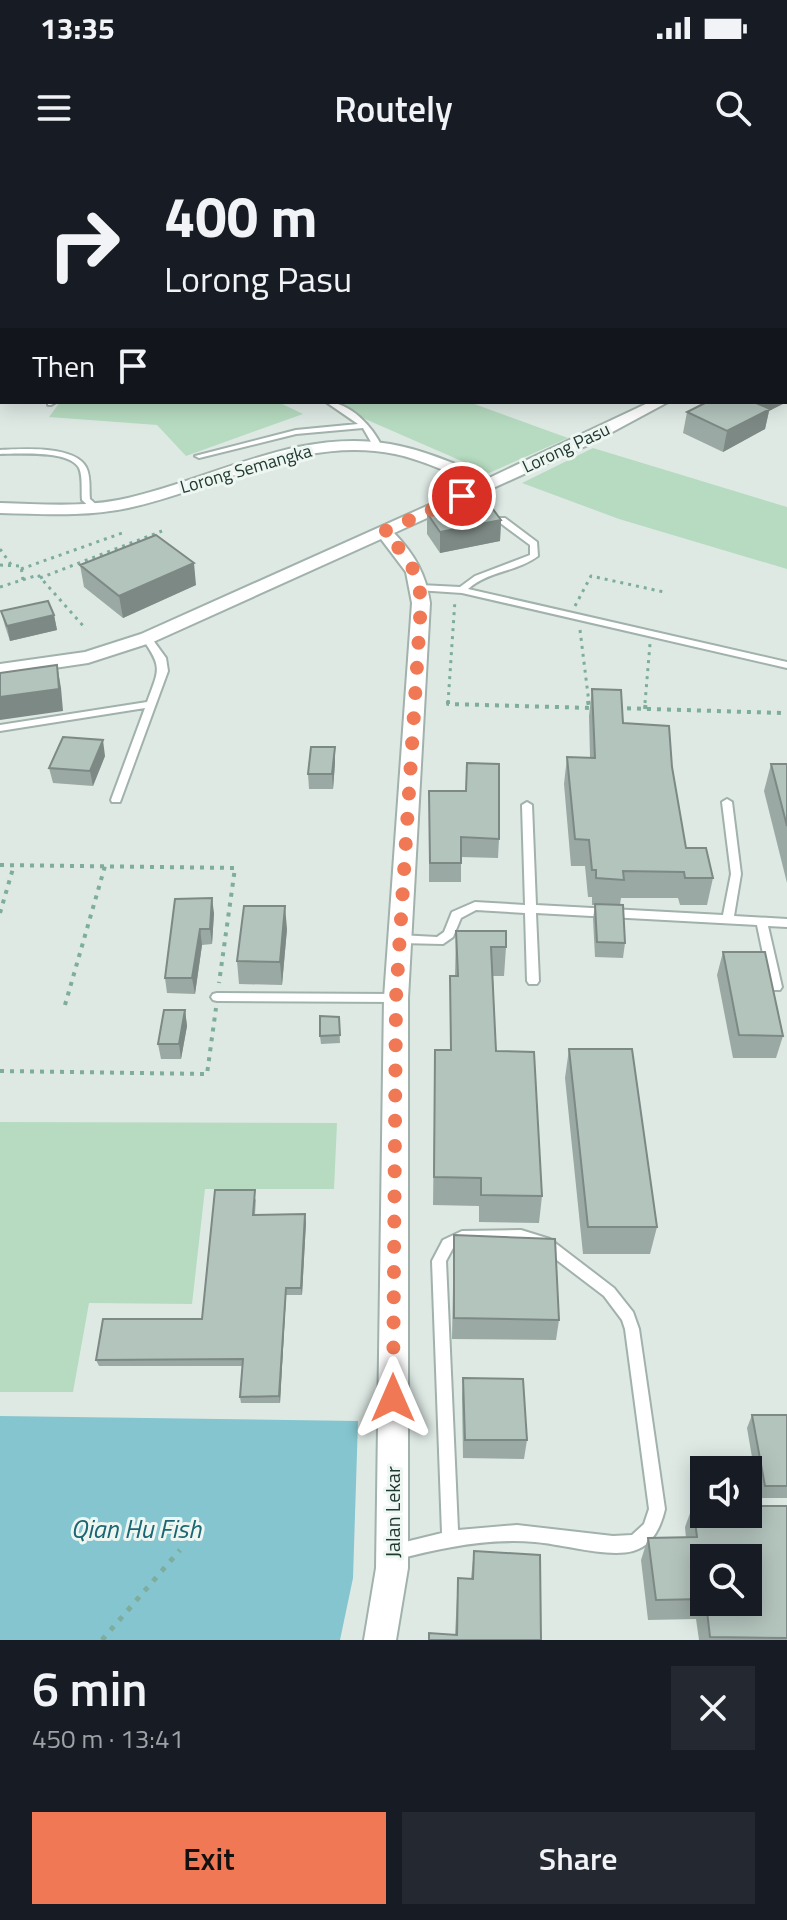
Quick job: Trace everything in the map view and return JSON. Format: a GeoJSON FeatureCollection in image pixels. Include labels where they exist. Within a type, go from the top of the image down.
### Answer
{"type":"FeatureCollection","features":[{"type":"Feature","properties":{"kind":"street","name":"Lorong Pasu"},"geometry":{"type":"LineString","coordinates":[[383,532],[585,441],[657,404]]}},
{"type":"Feature","properties":{"kind":"street","name":"Lorong Semangka"},"geometry":{"type":"LineString","coordinates":[[0,508],[96,508],[147,498],[289,453],[327,446],[378,447],[423,457],[488,484]]}},
{"type":"Feature","properties":{"kind":"street","name":"Jalan Lekar"},"geometry":{"type":"LineString","coordinates":[[380,1640],[392,1552],[396,998],[420,588],[409,557],[383,532]]}},
{"type":"Feature","properties":{"kind":"street"},"geometry":{"type":"LineString","coordinates":[[0,670],[88,657],[147,638],[383,532]]}},
{"type":"Feature","properties":{"kind":"lane"},"geometry":{"type":"LineString","coordinates":[[333,404],[365,426],[375,437],[378,447]]}},
{"type":"Feature","properties":{"kind":"lane"},"geometry":{"type":"LineString","coordinates":[[199,456],[296,432],[365,426]]}},
{"type":"Feature","properties":{"kind":"lane"},"geometry":{"type":"LineString","coordinates":[[0,452],[56,454],[76,461],[83,475],[86,500],[96,508]]}},
{"type":"Feature","properties":{"kind":"lane"},"geometry":{"type":"LineString","coordinates":[[462,590],[475,577],[521,564],[534,556],[534,544],[502,520]]}},
{"type":"Feature","properties":{"kind":"lane"},"geometry":{"type":"LineString","coordinates":[[420,588],[462,590],[787,665]]}},
{"type":"Feature","properties":{"kind":"lane"},"geometry":{"type":"LineString","coordinates":[[116,800],[152,704],[163,664],[147,638]]}},
{"type":"Feature","properties":{"kind":"lane"},"geometry":{"type":"LineString","coordinates":[[0,728],[152,704]]}},
{"type":"Feature","properties":{"kind":"lane"},"geometry":{"type":"LineString","coordinates":[[727,802],[736,874],[728,920]]}},
{"type":"Feature","properties":{"kind":"lane"},"geometry":{"type":"LineString","coordinates":[[527,805],[533,981]]}},
{"type":"Feature","properties":{"kind":"lane"},"geometry":{"type":"LineString","coordinates":[[399,939],[439,941],[449,934],[456,915],[469,907],[787,923]]}},
{"type":"Feature","properties":{"kind":"lane"},"geometry":{"type":"LineString","coordinates":[[762,922],[776,987]]}},
{"type":"Feature","properties":{"kind":"lane"},"geometry":{"type":"LineString","coordinates":[[217,997],[396,998]]}},
{"type":"Feature","properties":{"kind":"lane"},"geometry":{"type":"LineString","coordinates":[[392,1552],[450,1537],[532,1534],[627,1544],[644,1537],[655,1519],[657,1509],[628,1317],[595,1280],[534,1238],[462,1237],[448,1244],[439,1261],[450,1537]]}},
{"type":"Feature","properties":{"kind":"path"},"geometry":{"type":"LineString","coordinates":[[40,578],[162,531]]}},
{"type":"Feature","properties":{"kind":"path"},"geometry":{"type":"LineString","coordinates":[[0,565],[21,569],[125,532]]}},
{"type":"Feature","properties":{"kind":"path"},"geometry":{"type":"LineString","coordinates":[[0,549],[12,566]]}},
{"type":"Feature","properties":{"kind":"path"},"geometry":{"type":"LineString","coordinates":[[21,569],[23,580]]}},
{"type":"Feature","properties":{"kind":"path"},"geometry":{"type":"LineString","coordinates":[[0,587],[38,575],[86,629]]}},
{"type":"Feature","properties":{"kind":"path"},"geometry":{"type":"LineString","coordinates":[[589,707],[574,616],[591,576],[664,592]]}},
{"type":"Feature","properties":{"kind":"path"},"geometry":{"type":"LineString","coordinates":[[462,590],[455,598],[448,704],[782,713]]}},
{"type":"Feature","properties":{"kind":"path"},"geometry":{"type":"LineString","coordinates":[[645,709],[651,633]]}},
{"type":"Feature","properties":{"kind":"path"},"geometry":{"type":"LineString","coordinates":[[0,865],[235,868],[207,1074],[0,1071]]}},
{"type":"Feature","properties":{"kind":"path"},"geometry":{"type":"LineString","coordinates":[[0,913],[14,865]]}},
{"type":"Feature","properties":{"kind":"path"},"geometry":{"type":"LineString","coordinates":[[65,1005],[105,866]]}},
{"type":"Feature","properties":{"kind":"path"},"geometry":{"type":"LineString","coordinates":[[102,1640],[180,1550]]}},
{"type":"Feature","properties":{"kind":"green space"},"geometry":{"type":"Polygon","coordinates":[[[59,404],[282,404],[303,414],[186,456],[157,425],[49,417],[59,404]]]}},
{"type":"Feature","properties":{"kind":"green space"},"geometry":{"type":"Polygon","coordinates":[[[331,404],[474,404],[568,438],[489,473],[331,404]]]}},
{"type":"Feature","properties":{"kind":"green space"},"geometry":{"type":"Polygon","coordinates":[[[593,448],[787,507],[787,569],[619,519],[522,483],[593,448]]]}},
{"type":"Feature","properties":{"kind":"green space"},"geometry":{"type":"Polygon","coordinates":[[[0,1122],[337,1123],[334,1189],[205,1189],[192,1304],[89,1303],[73,1392],[0,1392],[0,1122]]]}},
{"type":"Feature","properties":{"kind":"water","name":"Qian Hu Fish"},"geometry":{"type":"Polygon","coordinates":[[[0,1416],[358,1421],[353,1578],[340,1640],[0,1640],[0,1416]]]}},
{"type":"Feature","properties":{"kind":"building"},"geometry":{"type":"Polygon","coordinates":[[[703,404],[759,404],[770,409],[727,431],[687,412],[703,404]]]}},
{"type":"Feature","properties":{"kind":"building"},"geometry":{"type":"Polygon","coordinates":[[[487,501],[501,520],[440,532],[427,513],[487,501]]]}},
{"type":"Feature","properties":{"kind":"building"},"geometry":{"type":"Polygon","coordinates":[[[156,535],[194,563],[119,596],[80,565],[156,535]]]}},
{"type":"Feature","properties":{"kind":"building"},"geometry":{"type":"Polygon","coordinates":[[[48,601],[54,615],[7,626],[1,611],[48,601]]]}},
{"type":"Feature","properties":{"kind":"building"},"geometry":{"type":"Polygon","coordinates":[[[57,665],[59,689],[0,697],[0,673],[57,665]]]}},
{"type":"Feature","properties":{"kind":"building"},"geometry":{"type":"Polygon","coordinates":[[[592,689],[621,690],[623,723],[669,726],[672,767],[686,848],[706,848],[713,878],[685,878],[684,872],[623,871],[624,880],[596,878],[596,870],[592,870],[589,840],[575,839],[567,757],[595,758],[592,689]]]}},
{"type":"Feature","properties":{"kind":"building"},"geometry":{"type":"Polygon","coordinates":[[[63,737],[103,740],[90,771],[49,768],[63,737]]]}},
{"type":"Feature","properties":{"kind":"building"},"geometry":{"type":"Polygon","coordinates":[[[311,747],[335,747],[332,774],[308,774],[311,747]]]}},
{"type":"Feature","properties":{"kind":"building"},"geometry":{"type":"Polygon","coordinates":[[[467,763],[499,764],[499,839],[461,837],[461,863],[430,863],[429,791],[466,791],[467,763]]]}},
{"type":"Feature","properties":{"kind":"building"},"geometry":{"type":"Polygon","coordinates":[[[771,764],[787,764],[787,826],[771,764]]]}},
{"type":"Feature","properties":{"kind":"building"},"geometry":{"type":"Polygon","coordinates":[[[212,898],[210,929],[200,929],[192,978],[165,978],[175,899],[212,898]]]}},
{"type":"Feature","properties":{"kind":"building"},"geometry":{"type":"Polygon","coordinates":[[[595,904],[623,905],[625,943],[597,942],[595,904]]]}},
{"type":"Feature","properties":{"kind":"building"},"geometry":{"type":"Polygon","coordinates":[[[244,906],[285,906],[280,962],[237,961],[244,906]]]}},
{"type":"Feature","properties":{"kind":"building"},"geometry":{"type":"Polygon","coordinates":[[[456,931],[506,931],[506,947],[491,947],[496,1051],[534,1052],[542,1196],[481,1195],[481,1178],[434,1177],[435,1050],[451,1050],[450,976],[458,976],[456,931]]]}},
{"type":"Feature","properties":{"kind":"building"},"geometry":{"type":"Polygon","coordinates":[[[723,952],[765,952],[783,1036],[739,1035],[723,952]]]}},
{"type":"Feature","properties":{"kind":"building"},"geometry":{"type":"Polygon","coordinates":[[[164,1010],[185,1010],[179,1044],[158,1044],[164,1010]]]}},
{"type":"Feature","properties":{"kind":"building"},"geometry":{"type":"Polygon","coordinates":[[[320,1016],[339,1017],[340,1035],[320,1036],[320,1016]]]}},
{"type":"Feature","properties":{"kind":"building"},"geometry":{"type":"Polygon","coordinates":[[[569,1049],[632,1049],[657,1227],[588,1227],[569,1049]]]}},
{"type":"Feature","properties":{"kind":"building"},"geometry":{"type":"Polygon","coordinates":[[[215,1190],[255,1190],[253,1215],[305,1214],[301,1288],[286,1288],[279,1396],[240,1397],[243,1359],[96,1360],[103,1319],[202,1319],[215,1190]]]}},
{"type":"Feature","properties":{"kind":"building"},"geometry":{"type":"Polygon","coordinates":[[[454,1235],[555,1239],[559,1320],[454,1318],[454,1235]]]}},
{"type":"Feature","properties":{"kind":"building"},"geometry":{"type":"Polygon","coordinates":[[[463,1378],[523,1379],[527,1440],[465,1440],[463,1378]]]}},
{"type":"Feature","properties":{"kind":"building"},"geometry":{"type":"Polygon","coordinates":[[[752,1415],[787,1415],[787,1486],[765,1486],[762,1456],[760,1456],[752,1415]]]}},
{"type":"Feature","properties":{"kind":"building"},"geometry":{"type":"Polygon","coordinates":[[[762,1506],[787,1506],[787,1638],[710,1637],[708,1616],[762,1616],[762,1544],[690,1544],[690,1599],[656,1600],[648,1538],[697,1537],[696,1528],[762,1528],[762,1506]]]}},
{"type":"Feature","properties":{"kind":"building"},"geometry":{"type":"Polygon","coordinates":[[[474,1551],[540,1555],[541,1640],[429,1640],[429,1633],[457,1635],[458,1578],[473,1579],[474,1551]]]}},
{"type":"Feature","properties":{"kind":"route"},"geometry":{"type":"LineString","coordinates":[[393,1398],[396,998],[421,603],[416,572],[409,557],[383,532],[462,496]]}}]}
